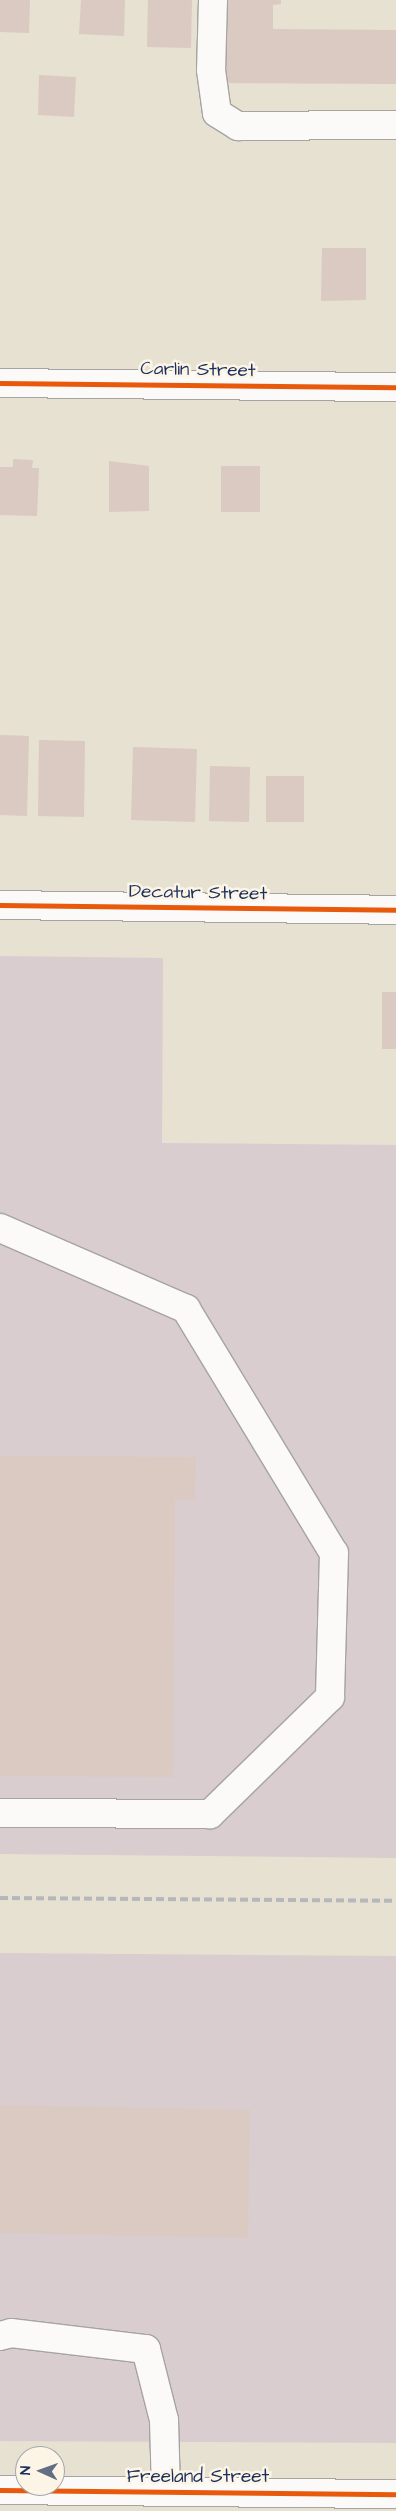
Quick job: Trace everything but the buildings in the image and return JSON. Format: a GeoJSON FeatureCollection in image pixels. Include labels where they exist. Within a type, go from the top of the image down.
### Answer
{"type":"FeatureCollection","features":[{"type":"Feature","properties":{"kind":"street"},"geometry":{"type":"LineString","coordinates":[[213,0],[211,70],[217,113],[238,126],[396,125]]}},
{"type":"Feature","properties":{"kind":"street","name":"Carlin Street"},"geometry":{"type":"LineString","coordinates":[[0,383],[396,388]]}},
{"type":"Feature","properties":{"kind":"street","name":"Decatur Street"},"geometry":{"type":"LineString","coordinates":[[0,905],[396,910]]}},
{"type":"Feature","properties":{"kind":"street"},"geometry":{"type":"LineString","coordinates":[[0,1228],[186,1309],[334,1553],[330,1697],[210,1814],[0,1814]]}},
{"type":"Feature","properties":{"kind":"street"},"geometry":{"type":"LineString","coordinates":[[0,2336],[11,2333],[146,2349],[164,2420],[166,2492]]}},
{"type":"Feature","properties":{"kind":"street","name":"Freeland Street"},"geometry":{"type":"LineString","coordinates":[[0,2490],[396,2494]]}},
{"type":"Feature","properties":{"kind":"shaded area"},"geometry":{"type":"Polygon","coordinates":[[[0,956],[163,958],[162,1143],[396,1145],[396,1858],[0,1854],[0,956]]]}},
{"type":"Feature","properties":{"kind":"shaded area"},"geometry":{"type":"Polygon","coordinates":[[[0,1953],[396,1956],[396,2443],[0,2441],[0,1953]]]}},
{"type":"Feature","properties":{"kind":"railway"},"geometry":{"type":"LineString","coordinates":[[0,1898],[396,1901]]}},
{"type":"Feature","properties":{"kind":"cycle path"},"geometry":{"type":"LineString","coordinates":[[0,383],[396,387]]}},
{"type":"Feature","properties":{"kind":"cycle path"},"geometry":{"type":"LineString","coordinates":[[0,905],[396,910]]}},
{"type":"Feature","properties":{"kind":"cycle path"},"geometry":{"type":"LineString","coordinates":[[0,2490],[396,2494]]}}]}
